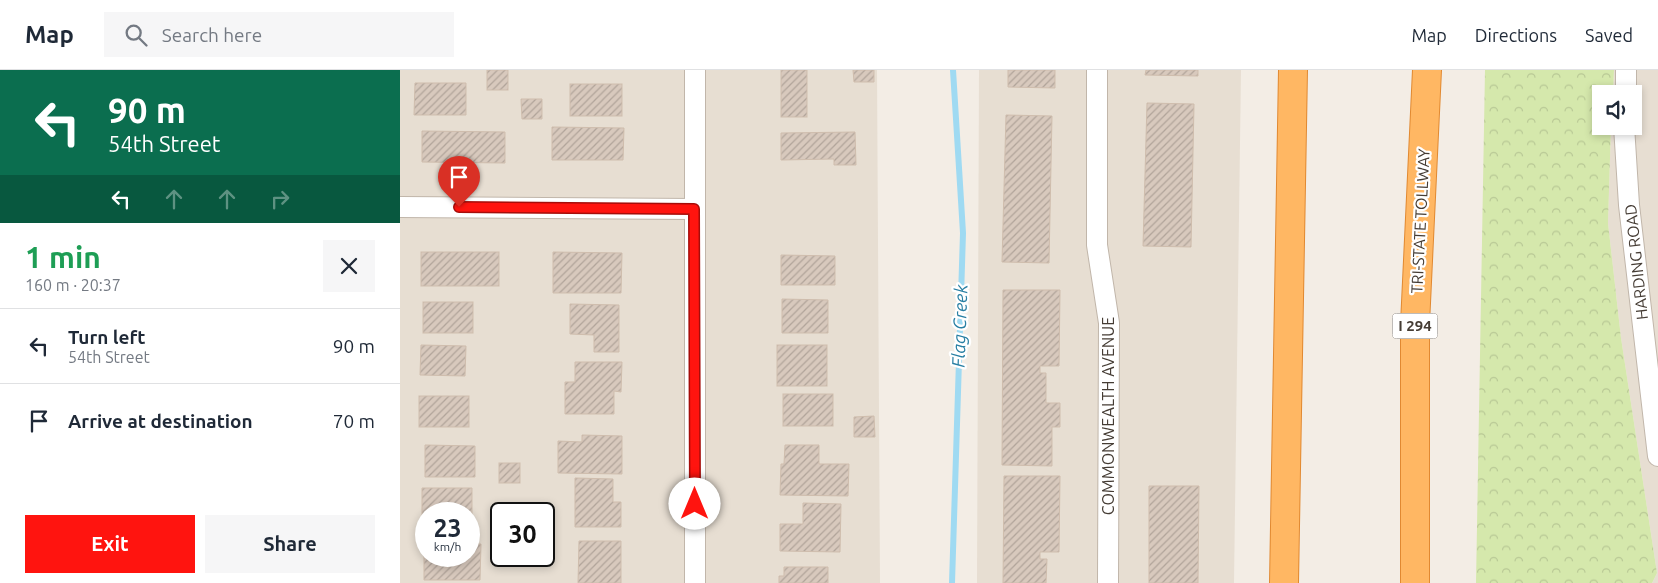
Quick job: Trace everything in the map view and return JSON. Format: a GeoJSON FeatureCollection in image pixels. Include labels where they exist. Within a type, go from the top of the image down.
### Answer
{"type":"FeatureCollection","features":[{"type":"Feature","properties":{"kind":"highway"},"geometry":{"type":"LineString","coordinates":[[1284,583],[1293,70]]}},
{"type":"Feature","properties":{"kind":"highway","name":"TRI-STATE TOLLWAY"},"geometry":{"type":"LineString","coordinates":[[1415,583],[1416,324],[1427,70]]}},
{"type":"Feature","properties":{"kind":"street"},"geometry":{"type":"LineString","coordinates":[[695,70],[695,583]]}},
{"type":"Feature","properties":{"kind":"street","name":"COMMONWEALTH AVENUE"},"geometry":{"type":"LineString","coordinates":[[1097,70],[1097,245],[1109,323],[1108,583]]}},
{"type":"Feature","properties":{"kind":"street"},"geometry":{"type":"LineString","coordinates":[[1626,70],[1626,85]]}},
{"type":"Feature","properties":{"kind":"street","name":"HARDING ROAD"},"geometry":{"type":"LineString","coordinates":[[1625,135],[1629,204],[1658,456]]}},
{"type":"Feature","properties":{"kind":"street"},"geometry":{"type":"LineString","coordinates":[[400,207],[694,209]]}},
{"type":"Feature","properties":{"kind":"shaded area"},"geometry":{"type":"Polygon","coordinates":[[[400,70],[877,70],[880,583],[400,583],[400,70]]]}},
{"type":"Feature","properties":{"kind":"shaded area"},"geometry":{"type":"Polygon","coordinates":[[[979,70],[1241,70],[1234,583],[977,583],[979,70]]]}},
{"type":"Feature","properties":{"kind":"shaded area"},"geometry":{"type":"Polygon","coordinates":[[[1614,70],[1658,70],[1658,583],[1652,583],[1657,573],[1621,338],[1608,223],[1611,135],[1642,135],[1642,85],[1613,85],[1614,70]]]}},
{"type":"Feature","properties":{"kind":"green space"},"geometry":{"type":"Polygon","coordinates":[[[1485,70],[1614,70],[1613,85],[1592,85],[1592,135],[1611,135],[1608,223],[1621,338],[1657,573],[1652,583],[1476,583],[1485,70]]]}},
{"type":"Feature","properties":{"kind":"building"},"geometry":{"type":"Polygon","coordinates":[[[487,70],[508,70],[508,90],[487,90],[487,70]]]}},
{"type":"Feature","properties":{"kind":"building"},"geometry":{"type":"Polygon","coordinates":[[[781,70],[807,70],[807,117],[781,117],[781,70]]]}},
{"type":"Feature","properties":{"kind":"building"},"geometry":{"type":"Polygon","coordinates":[[[853,70],[874,70],[874,82],[854,82],[853,70]]]}},
{"type":"Feature","properties":{"kind":"building"},"geometry":{"type":"Polygon","coordinates":[[[1008,70],[1055,70],[1055,88],[1008,87],[1008,70]]]}},
{"type":"Feature","properties":{"kind":"building"},"geometry":{"type":"Polygon","coordinates":[[[1146,70],[1198,70],[1198,76],[1145,75],[1146,70]]]}},
{"type":"Feature","properties":{"kind":"building"},"geometry":{"type":"Polygon","coordinates":[[[415,83],[466,83],[466,115],[414,115],[415,83]]]}},
{"type":"Feature","properties":{"kind":"building"},"geometry":{"type":"Polygon","coordinates":[[[570,84],[622,84],[622,116],[570,116],[570,84]]]}},
{"type":"Feature","properties":{"kind":"building"},"geometry":{"type":"Polygon","coordinates":[[[521,99],[542,99],[542,119],[522,119],[521,99]]]}},
{"type":"Feature","properties":{"kind":"building"},"geometry":{"type":"Polygon","coordinates":[[[1147,103],[1194,104],[1191,247],[1143,246],[1147,103]]]}},
{"type":"Feature","properties":{"kind":"building"},"geometry":{"type":"Polygon","coordinates":[[[1006,115],[1052,116],[1049,263],[1002,262],[1006,115]]]}},
{"type":"Feature","properties":{"kind":"building"},"geometry":{"type":"Polygon","coordinates":[[[552,127],[624,128],[623,160],[552,160],[552,127]]]}},
{"type":"Feature","properties":{"kind":"building"},"geometry":{"type":"Polygon","coordinates":[[[422,131],[505,132],[505,163],[422,162],[422,131]]]}},
{"type":"Feature","properties":{"kind":"building"},"geometry":{"type":"Polygon","coordinates":[[[855,132],[856,165],[834,165],[834,159],[781,160],[781,133],[855,132]]]}},
{"type":"Feature","properties":{"kind":"building"},"geometry":{"type":"Polygon","coordinates":[[[421,252],[499,252],[499,286],[421,286],[421,252]]]}},
{"type":"Feature","properties":{"kind":"building"},"geometry":{"type":"Polygon","coordinates":[[[553,252],[622,253],[621,293],[553,293],[553,252]]]}},
{"type":"Feature","properties":{"kind":"building"},"geometry":{"type":"Polygon","coordinates":[[[781,255],[835,256],[835,285],[781,285],[781,255]]]}},
{"type":"Feature","properties":{"kind":"building"},"geometry":{"type":"Polygon","coordinates":[[[1003,290],[1060,290],[1059,366],[1040,366],[1040,373],[1046,373],[1046,403],[1060,403],[1060,427],[1052,427],[1052,466],[1002,465],[1003,290]]]}},
{"type":"Feature","properties":{"kind":"building"},"geometry":{"type":"Polygon","coordinates":[[[782,299],[828,300],[828,333],[782,333],[782,299]]]}},
{"type":"Feature","properties":{"kind":"building"},"geometry":{"type":"Polygon","coordinates":[[[423,302],[473,302],[473,333],[423,333],[423,302]]]}},
{"type":"Feature","properties":{"kind":"building"},"geometry":{"type":"Polygon","coordinates":[[[570,304],[619,305],[619,352],[594,352],[594,335],[570,334],[570,304]]]}},
{"type":"Feature","properties":{"kind":"building"},"geometry":{"type":"Polygon","coordinates":[[[421,345],[466,346],[465,376],[420,375],[421,345]]]}},
{"type":"Feature","properties":{"kind":"building"},"geometry":{"type":"Polygon","coordinates":[[[777,345],[827,345],[827,386],[777,386],[777,345]]]}},
{"type":"Feature","properties":{"kind":"building"},"geometry":{"type":"Polygon","coordinates":[[[575,362],[622,362],[621,392],[614,391],[614,414],[565,414],[565,382],[575,382],[575,362]]]}},
{"type":"Feature","properties":{"kind":"building"},"geometry":{"type":"Polygon","coordinates":[[[783,394],[833,394],[833,426],[783,426],[783,394]]]}},
{"type":"Feature","properties":{"kind":"building"},"geometry":{"type":"Polygon","coordinates":[[[419,396],[469,396],[469,427],[419,427],[419,396]]]}},
{"type":"Feature","properties":{"kind":"building"},"geometry":{"type":"Polygon","coordinates":[[[874,416],[875,437],[854,437],[854,417],[874,416]]]}},
{"type":"Feature","properties":{"kind":"building"},"geometry":{"type":"Polygon","coordinates":[[[582,435],[622,436],[622,474],[558,473],[558,441],[582,442],[582,435]]]}},
{"type":"Feature","properties":{"kind":"building"},"geometry":{"type":"Polygon","coordinates":[[[425,445],[475,446],[475,477],[425,477],[425,445]]]}},
{"type":"Feature","properties":{"kind":"building"},"geometry":{"type":"Polygon","coordinates":[[[785,445],[819,445],[819,464],[849,464],[848,496],[780,495],[781,464],[784,464],[785,445]]]}},
{"type":"Feature","properties":{"kind":"building"},"geometry":{"type":"Polygon","coordinates":[[[499,463],[520,463],[520,483],[499,483],[499,463]]]}},
{"type":"Feature","properties":{"kind":"building"},"geometry":{"type":"Polygon","coordinates":[[[1004,476],[1060,476],[1059,552],[1040,552],[1040,559],[1047,559],[1046,583],[1003,583],[1004,476]]]}},
{"type":"Feature","properties":{"kind":"building"},"geometry":{"type":"Polygon","coordinates":[[[575,478],[613,479],[613,502],[621,502],[621,527],[575,527],[575,478]]]}},
{"type":"Feature","properties":{"kind":"building"},"geometry":{"type":"Polygon","coordinates":[[[1149,486],[1199,486],[1198,583],[1149,583],[1149,486]]]}},
{"type":"Feature","properties":{"kind":"building"},"geometry":{"type":"Polygon","coordinates":[[[422,488],[472,488],[472,502],[422,502],[422,488]]]}},
{"type":"Feature","properties":{"kind":"building"},"geometry":{"type":"Polygon","coordinates":[[[803,503],[841,504],[840,552],[780,551],[780,524],[803,524],[803,503]]]}},
{"type":"Feature","properties":{"kind":"building"},"geometry":{"type":"Polygon","coordinates":[[[579,541],[621,541],[621,583],[578,583],[579,541]]]}},
{"type":"Feature","properties":{"kind":"building"},"geometry":{"type":"Polygon","coordinates":[[[481,544],[480,580],[424,580],[424,567],[480,567],[481,544]]]}},
{"type":"Feature","properties":{"kind":"building"},"geometry":{"type":"Polygon","coordinates":[[[784,567],[828,567],[828,583],[779,583],[779,576],[784,576],[784,567]]]}},
{"type":"Feature","properties":{"kind":"waterway","name":"Flag Creek"},"geometry":{"type":"LineString","coordinates":[[952,583],[963,233],[953,70]]}},
{"type":"Feature","properties":{"kind":"route"},"geometry":{"type":"LineString","coordinates":[[459,207],[694,209],[695,504]]}}]}
